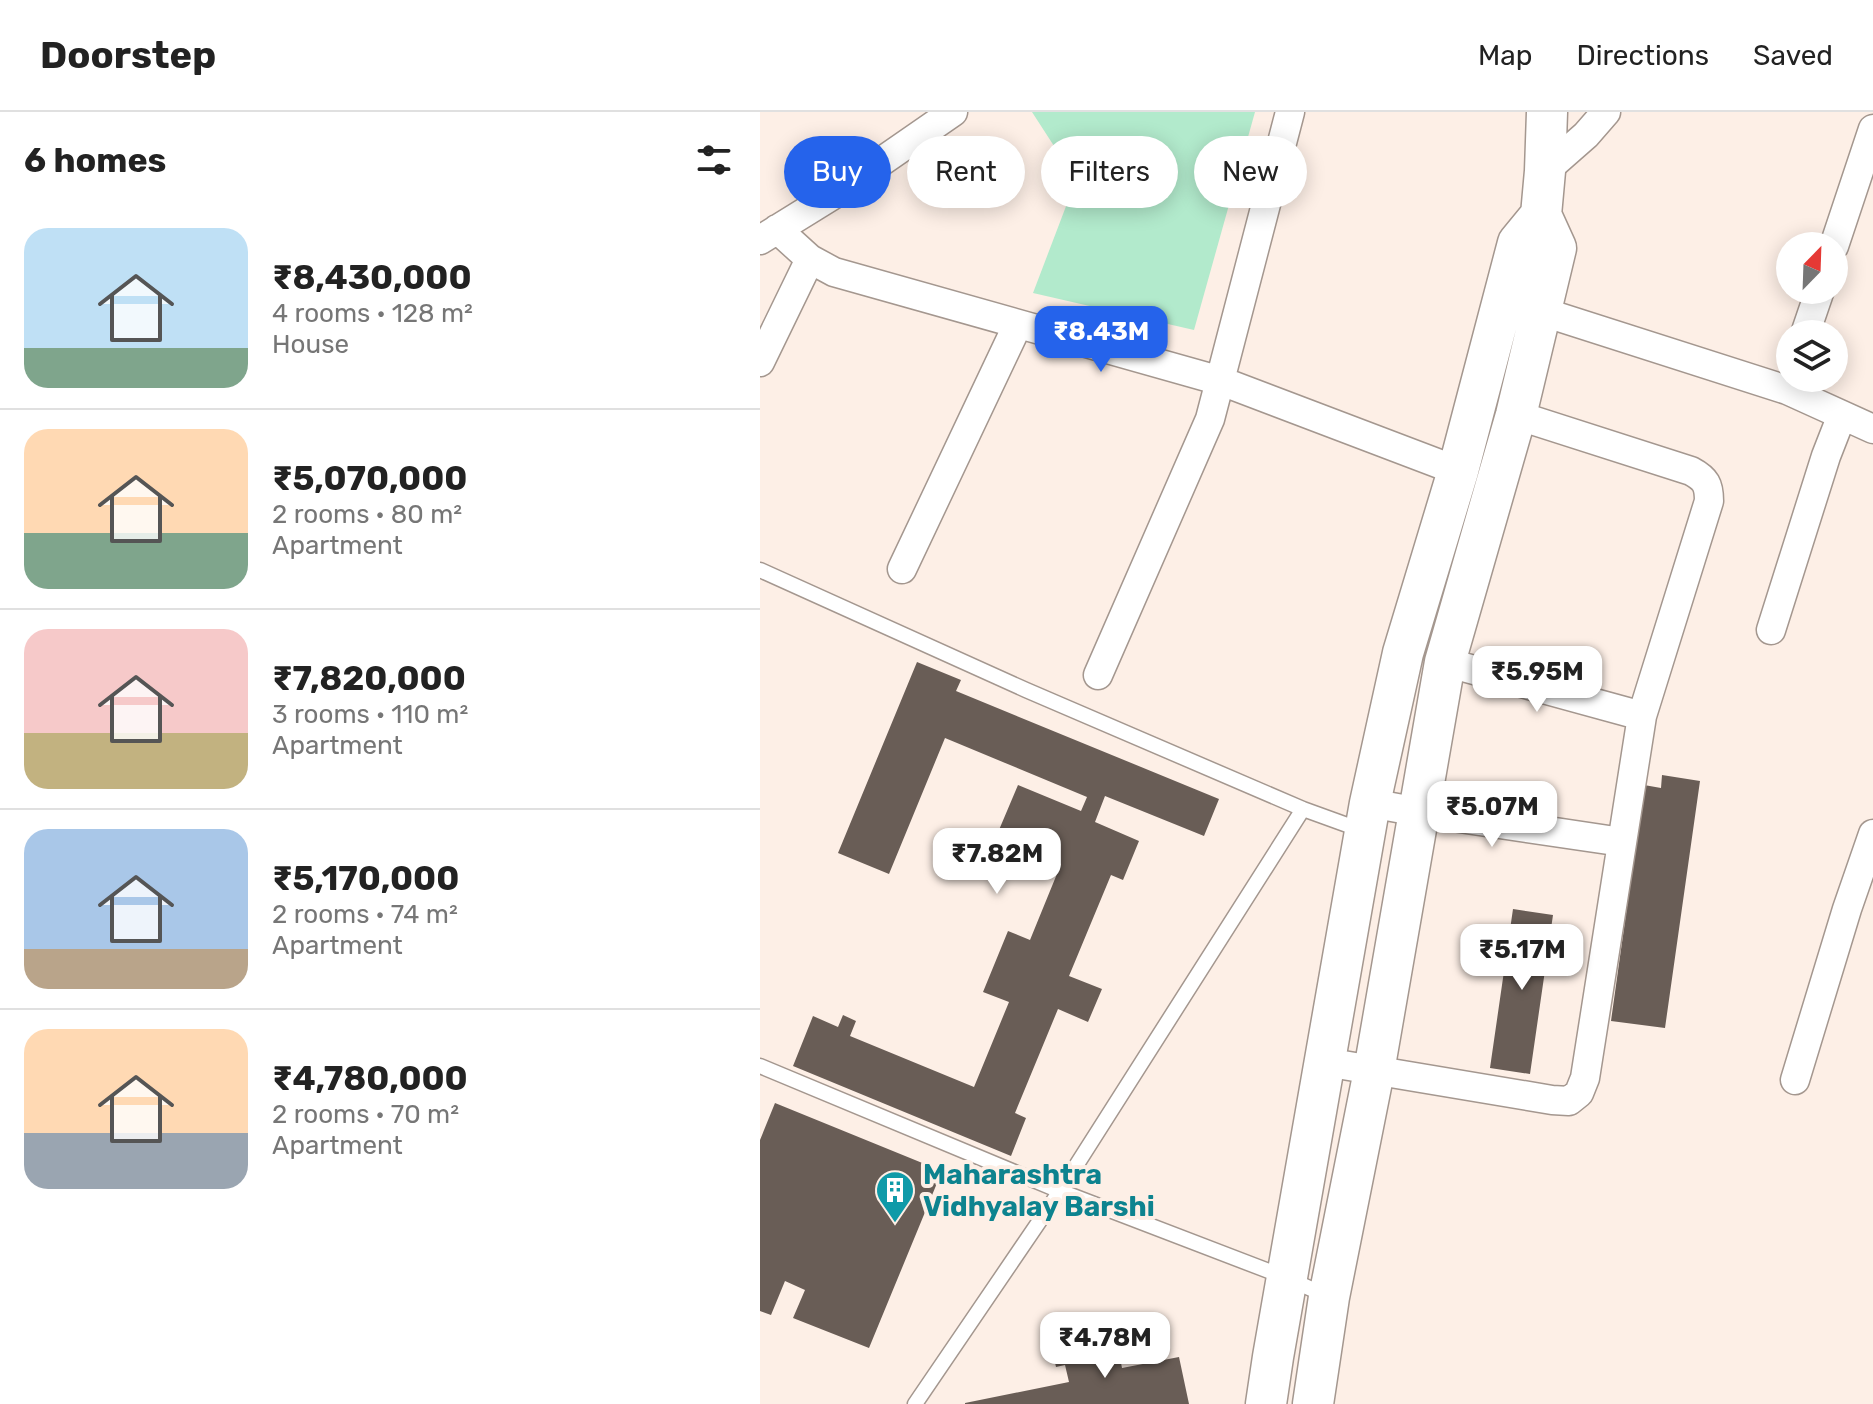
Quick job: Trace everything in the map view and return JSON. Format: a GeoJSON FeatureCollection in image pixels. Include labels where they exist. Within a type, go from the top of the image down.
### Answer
{"type":"FeatureCollection","features":[{"type":"Feature","properties":{"kind":"street"},"geometry":{"type":"LineString","coordinates":[[953,112],[836,193],[769,234],[834,272],[1221,381],[1458,471]]}},
{"type":"Feature","properties":{"kind":"street"},"geometry":{"type":"LineString","coordinates":[[1098,675],[1210,419],[1290,112]]}},
{"type":"Feature","properties":{"kind":"street"},"geometry":{"type":"LineString","coordinates":[[1313,1404],[1329,1297],[1374,1071],[1445,662],[1516,415],[1556,248],[1541,215],[1547,112]]}},
{"type":"Feature","properties":{"kind":"street"},"geometry":{"type":"LineString","coordinates":[[1545,171],[1586,135],[1606,112]]}},
{"type":"Feature","properties":{"kind":"street"},"geometry":{"type":"LineString","coordinates":[[1839,232],[1873,129]]}},
{"type":"Feature","properties":{"kind":"street"},"geometry":{"type":"LineString","coordinates":[[1266,1404],[1367,817],[1403,653],[1458,471],[1518,243],[1541,215]]}},
{"type":"Feature","properties":{"kind":"street"},"geometry":{"type":"LineString","coordinates":[[760,362],[810,259]]}},
{"type":"Feature","properties":{"kind":"street"},"geometry":{"type":"LineString","coordinates":[[1540,311],[1776,380]]}},
{"type":"Feature","properties":{"kind":"street"},"geometry":{"type":"LineString","coordinates":[[902,569],[1018,324]]}},
{"type":"Feature","properties":{"kind":"street"},"geometry":{"type":"LineString","coordinates":[[1802,392],[1873,429]]}},
{"type":"Feature","properties":{"kind":"street"},"geometry":{"type":"LineString","coordinates":[[1325,1062],[1552,1100],[1569,1101],[1579,1093],[1585,1078],[1642,716],[1709,501],[1709,486],[1703,477],[1691,471],[1516,415]]}},
{"type":"Feature","properties":{"kind":"street"},"geometry":{"type":"LineString","coordinates":[[1771,630],[1842,415]]}},
{"type":"Feature","properties":{"kind":"street"},"geometry":{"type":"LineString","coordinates":[[1445,662],[1642,716]]}},
{"type":"Feature","properties":{"kind":"street"},"geometry":{"type":"LineString","coordinates":[[1367,817],[1419,812],[1622,842]]}},
{"type":"Feature","properties":{"kind":"street"},"geometry":{"type":"LineString","coordinates":[[1795,1080],[1873,834]]}},
{"type":"Feature","properties":{"kind":"lane"},"geometry":{"type":"LineString","coordinates":[[760,570],[1026,690],[1303,809],[1367,817]]}},
{"type":"Feature","properties":{"kind":"lane"},"geometry":{"type":"LineString","coordinates":[[915,1404],[1060,1191],[1303,809]]}},
{"type":"Feature","properties":{"kind":"lane"},"geometry":{"type":"LineString","coordinates":[[760,1066],[1060,1191],[1329,1297]]}},
{"type":"Feature","properties":{"kind":"green space"},"geometry":{"type":"Polygon","coordinates":[[[1032,112],[1255,112],[1248,136],[1194,136],[1194,208],[1228,208],[1194,330],[1033,293],[1065,208],[1178,208],[1178,136],[1048,136],[1032,112]]]}},
{"type":"Feature","properties":{"kind":"building"},"geometry":{"type":"Polygon","coordinates":[[[917,662],[961,680],[956,691],[1219,799],[1204,836],[1105,796],[1095,822],[1139,841],[1123,880],[1111,875],[1069,976],[1102,989],[1088,1022],[1058,1009],[1015,1113],[1026,1118],[1011,1156],[793,1066],[813,1016],[838,1027],[843,1015],[856,1021],[850,1036],[974,1087],[1009,1002],[983,992],[1008,931],[1030,940],[1061,864],[996,837],[1018,785],[1081,811],[1087,797],[945,738],[889,874],[838,853],[917,662]]]}},
{"type":"Feature","properties":{"kind":"building"},"geometry":{"type":"Polygon","coordinates":[[[1662,775],[1700,781],[1665,1028],[1611,1021],[1644,785],[1661,788],[1662,775]]]}},
{"type":"Feature","properties":{"kind":"building"},"geometry":{"type":"Polygon","coordinates":[[[1513,909],[1553,915],[1530,1074],[1490,1068],[1513,909]]]}},
{"type":"Feature","properties":{"kind":"building","name":"Maharashtra Vidhyalay Barshi"},"geometry":{"type":"Polygon","coordinates":[[[775,1103],[942,1171],[869,1348],[793,1318],[805,1290],[785,1281],[771,1315],[760,1311],[760,1140],[775,1103]]]}},
{"type":"Feature","properties":{"kind":"building"},"geometry":{"type":"Polygon","coordinates":[[[1116,1337],[1122,1368],[1179,1357],[1189,1404],[965,1404],[1069,1382],[1065,1365],[1056,1367],[1052,1349],[1116,1337]]]}},
{"type":"Feature","properties":{"kind":"place","name":"Maharashtra Vidhyalay Barshi"},"geometry":{"type":"Point","coordinates":[895,1224]}}]}
